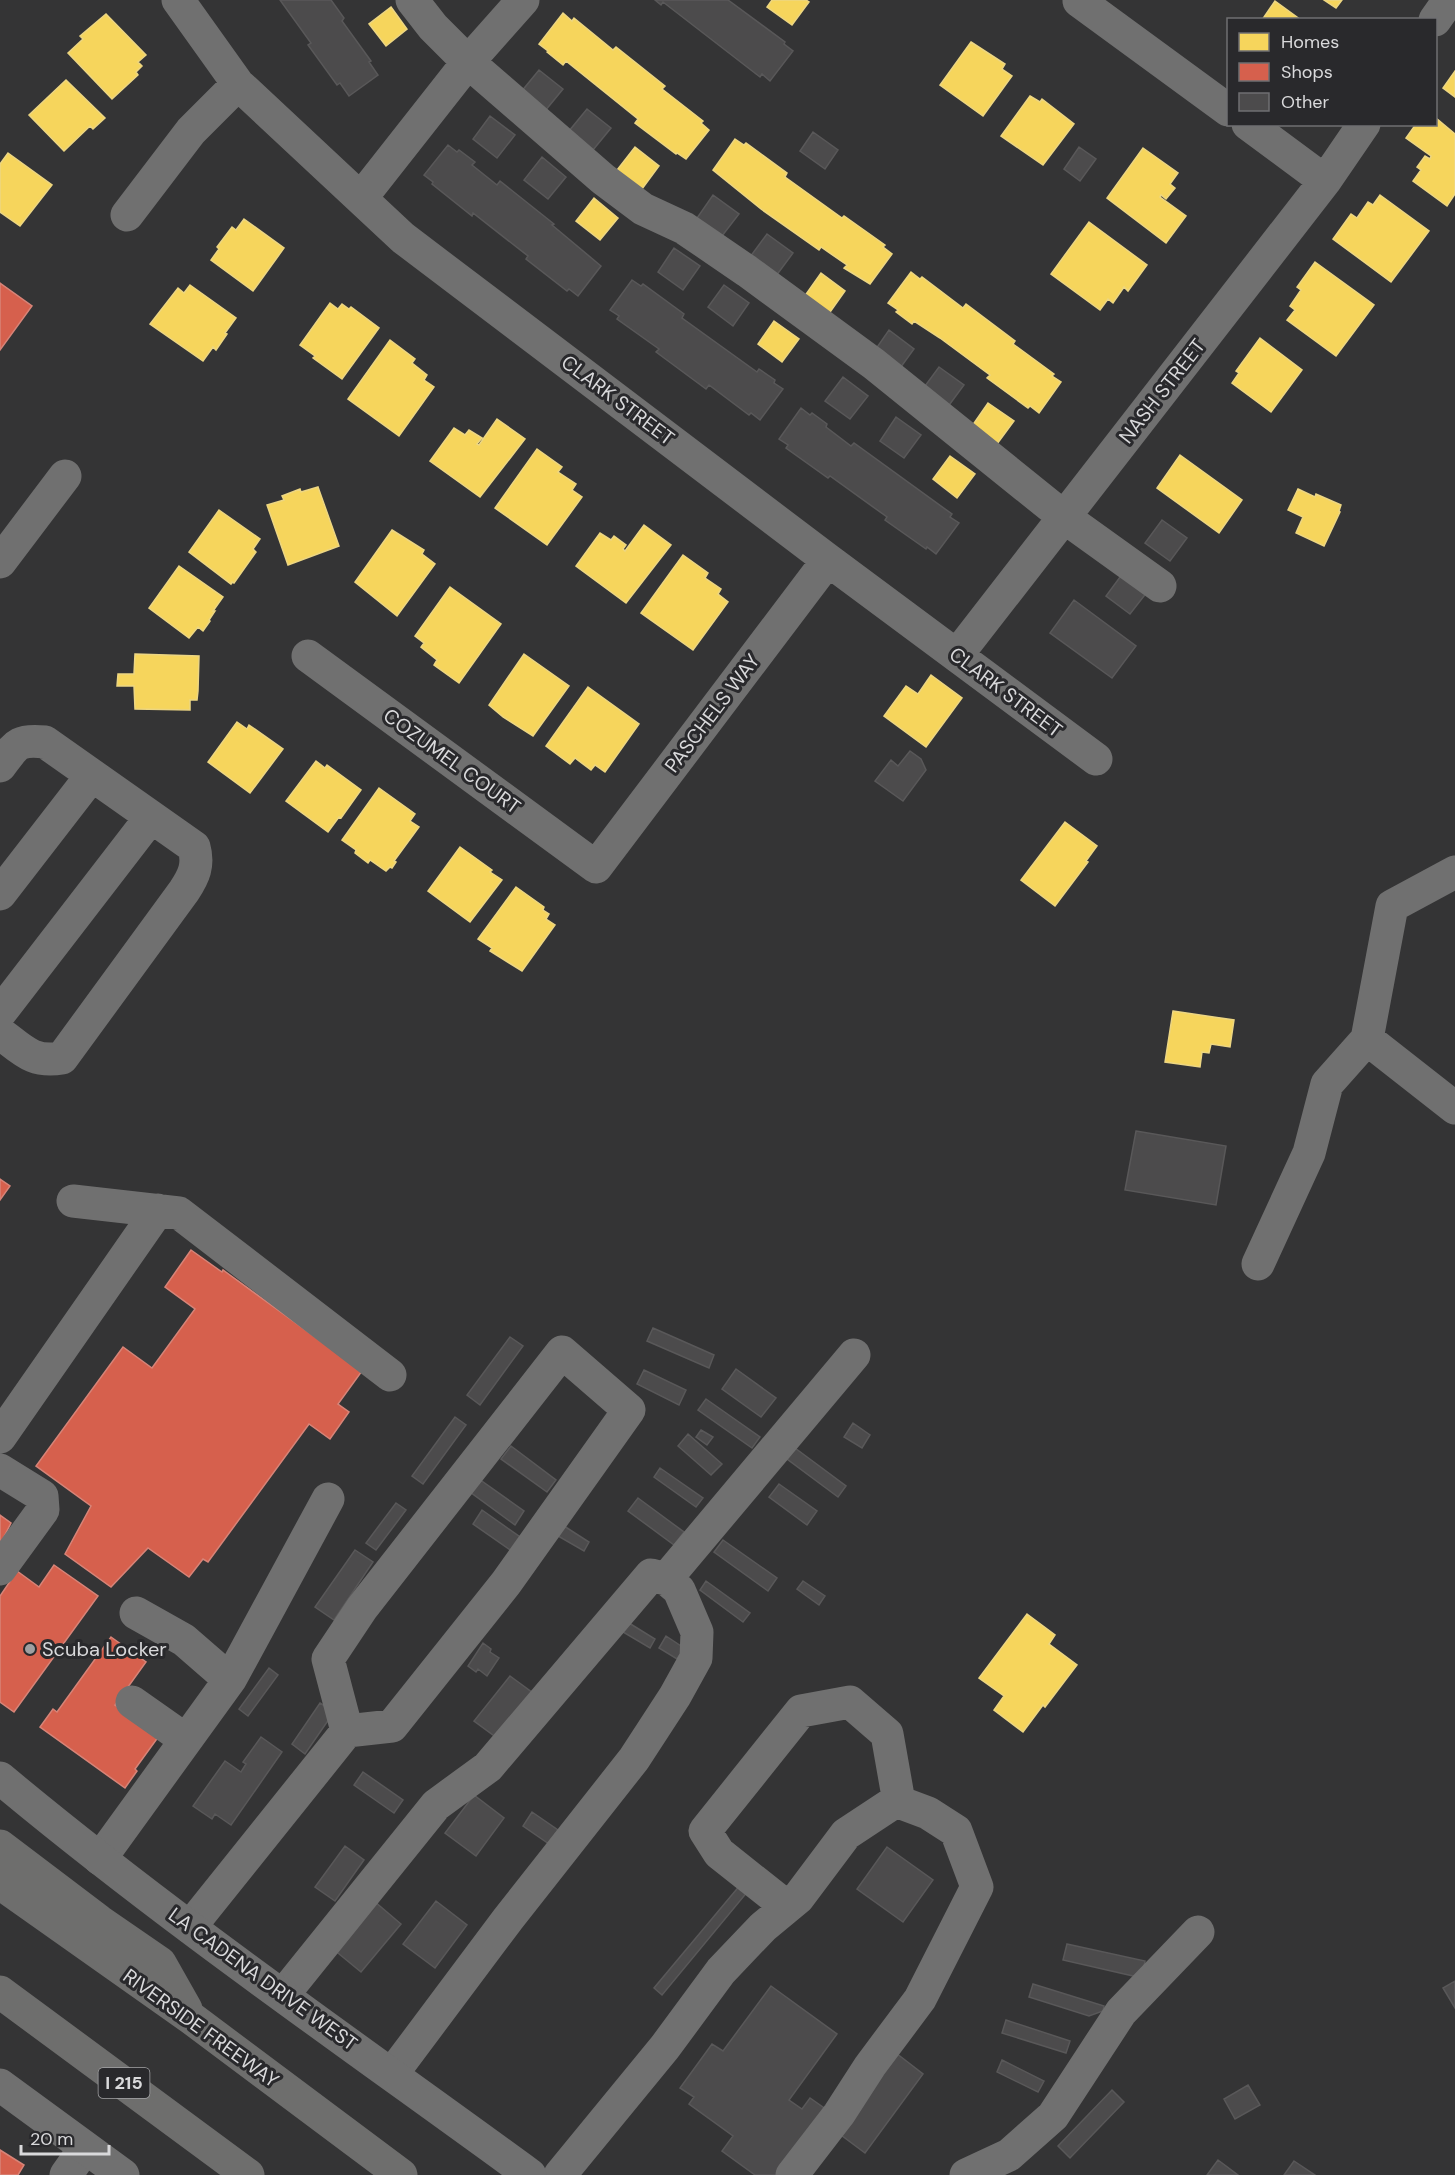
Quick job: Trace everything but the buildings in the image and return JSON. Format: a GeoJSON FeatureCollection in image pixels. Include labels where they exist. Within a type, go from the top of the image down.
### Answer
{"type":"FeatureCollection","features":[{"type":"Feature","properties":{"kind":"highway"},"geometry":{"type":"LineString","coordinates":[[0,1846],[99,1921],[160,1963],[191,2019]]}},
{"type":"Feature","properties":{"kind":"highway","name":"RIVERSIDE FREEWAY"},"geometry":{"type":"LineString","coordinates":[[0,1883],[191,2019],[401,2175]]}},
{"type":"Feature","properties":{"kind":"highway","name":"I 215"},"geometry":{"type":"LineString","coordinates":[[0,1992],[248,2175]]}},
{"type":"Feature","properties":{"kind":"street","name":"CLARK STREET"},"geometry":{"type":"LineString","coordinates":[[178,0],[238,84],[403,238],[828,560],[1096,759]]}},
{"type":"Feature","properties":{"kind":"street"},"geometry":{"type":"LineString","coordinates":[[412,0],[433,27],[468,62],[611,185],[643,209],[684,228],[747,271],[874,364],[1064,517],[1160,586]]}},
{"type":"Feature","properties":{"kind":"street"},"geometry":{"type":"LineString","coordinates":[[361,198],[468,62],[523,0]]}},
{"type":"Feature","properties":{"kind":"street"},"geometry":{"type":"LineString","coordinates":[[1436,18],[1449,0]]}},
{"type":"Feature","properties":{"kind":"street"},"geometry":{"type":"LineString","coordinates":[[1079,1],[1227,109]]}},
{"type":"Feature","properties":{"kind":"street"},"geometry":{"type":"LineString","coordinates":[[127,215],[191,130],[238,84]]}},
{"type":"Feature","properties":{"kind":"street"},"geometry":{"type":"LineString","coordinates":[[1251,126],[1325,181]]}},
{"type":"Feature","properties":{"kind":"street","name":"NASH STREET"},"geometry":{"type":"LineString","coordinates":[[957,654],[1325,181],[1363,126]]}},
{"type":"Feature","properties":{"kind":"street"},"geometry":{"type":"LineString","coordinates":[[0,562],[65,476]]}},
{"type":"Feature","properties":{"kind":"street","name":"PASCHELS WAY"},"geometry":{"type":"LineString","coordinates":[[596,867],[828,560]]}},
{"type":"Feature","properties":{"kind":"street","name":"COZUMEL COURT"},"geometry":{"type":"LineString","coordinates":[[308,656],[596,867]]}},
{"type":"Feature","properties":{"kind":"street"},"geometry":{"type":"LineString","coordinates":[[0,1033],[28,1054],[46,1060],[62,1058],[194,876],[197,859],[194,848],[45,742],[31,741],[8,755]]}},
{"type":"Feature","properties":{"kind":"street"},"geometry":{"type":"LineString","coordinates":[[0,894],[92,775]]}},
{"type":"Feature","properties":{"kind":"street"},"geometry":{"type":"LineString","coordinates":[[0,1013],[151,817]]}},
{"type":"Feature","properties":{"kind":"street"},"geometry":{"type":"LineString","coordinates":[[1258,1263],[1310,1153],[1327,1084],[1367,1039],[1392,906],[1455,872]]}},
{"type":"Feature","properties":{"kind":"street"},"geometry":{"type":"LineString","coordinates":[[1367,1039],[1455,1108]]}},
{"type":"Feature","properties":{"kind":"street"},"geometry":{"type":"LineString","coordinates":[[73,1201],[179,1214],[390,1375]]}},
{"type":"Feature","properties":{"kind":"street"},"geometry":{"type":"LineString","coordinates":[[0,1437],[158,1210]]}},
{"type":"Feature","properties":{"kind":"street"},"geometry":{"type":"LineString","coordinates":[[190,1927],[347,1731],[392,1726],[506,1583],[629,1410],[562,1352],[362,1608],[328,1659],[347,1731]]}},
{"type":"Feature","properties":{"kind":"street"},"geometry":{"type":"LineString","coordinates":[[666,1579],[854,1355]]}},
{"type":"Feature","properties":{"kind":"street"},"geometry":{"type":"LineString","coordinates":[[0,1470],[42,1496],[43,1510],[0,1569]]}},
{"type":"Feature","properties":{"kind":"street"},"geometry":{"type":"LineString","coordinates":[[100,1859],[231,1678],[328,1499]]}},
{"type":"Feature","properties":{"kind":"street"},"geometry":{"type":"LineString","coordinates":[[282,1995],[436,1805],[488,1767],[651,1575],[666,1579],[679,1590],[697,1632],[696,1658],[634,1759],[508,1919],[392,2074]]}},
{"type":"Feature","properties":{"kind":"street"},"geometry":{"type":"LineString","coordinates":[[136,1613],[184,1640],[231,1678]]}},
{"type":"Feature","properties":{"kind":"street"},"geometry":{"type":"LineString","coordinates":[[132,1702],[186,1740]]}},
{"type":"Feature","properties":{"kind":"street"},"geometry":{"type":"LineString","coordinates":[[787,1906],[719,1852],[705,1831],[801,1711],[850,1702],[886,1734],[899,1802]]}},
{"type":"Feature","properties":{"kind":"street","name":"LA CADENA DRIVE WEST"},"geometry":{"type":"LineString","coordinates":[[0,1778],[100,1859],[190,1927],[530,2175]]}},
{"type":"Feature","properties":{"kind":"street"},"geometry":{"type":"LineString","coordinates":[[560,2175],[665,2047],[721,1971],[763,1927],[798,1898],[846,1834],[896,1801],[928,1813],[956,1831],[977,1887],[920,1999],[870,2066],[839,2114],[792,2175]]}},
{"type":"Feature","properties":{"kind":"street"},"geometry":{"type":"LineString","coordinates":[[966,2175],[1009,2155],[1053,2116],[1121,2012],[1198,1932]]}},
{"type":"Feature","properties":{"kind":"street"},"geometry":{"type":"LineString","coordinates":[[0,2085],[123,2175]]}},
{"type":"Feature","properties":{"kind":"street"},"geometry":{"type":"LineString","coordinates":[[66,2175],[85,2148]]}},
{"type":"Feature","properties":{"kind":"place","name":"Scuba Locker"},"geometry":{"type":"Point","coordinates":[30,1649]}}]}
